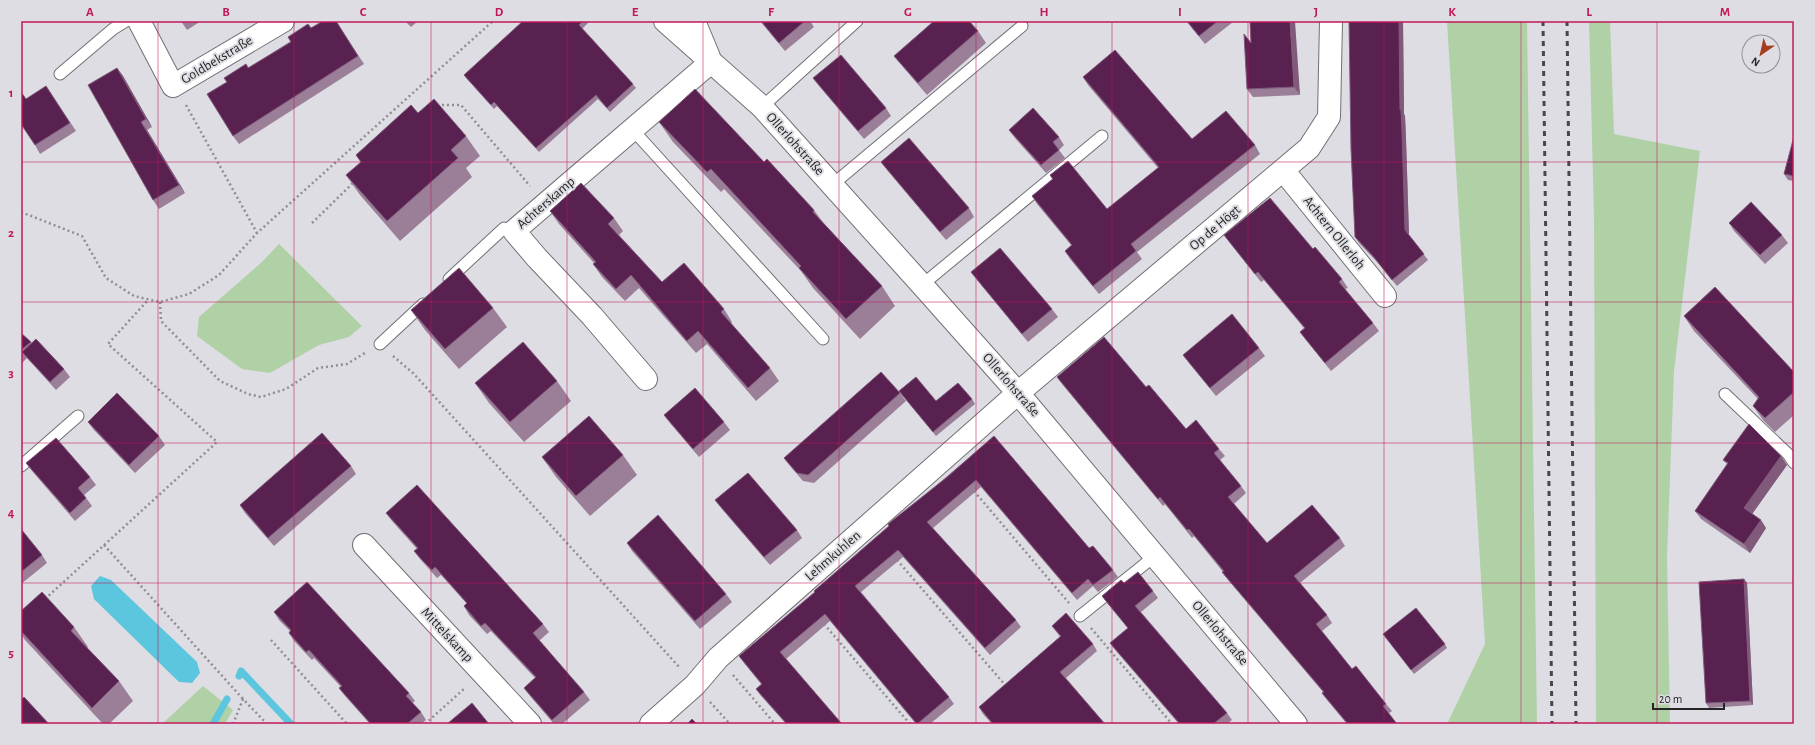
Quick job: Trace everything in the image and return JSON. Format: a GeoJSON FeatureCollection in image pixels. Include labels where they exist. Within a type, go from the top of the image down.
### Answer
{"type":"FeatureCollection","features":[{"type":"Feature","properties":{"kind":"street","name":"Goldbekstraße"},"geometry":{"type":"LineString","coordinates":[[139,21],[173,86],[283,21]]}},
{"type":"Feature","properties":{"kind":"street","name":"Ollerlohstraße"},"geometry":{"type":"LineString","coordinates":[[665,21],[762,107],[922,285],[1018,393],[1156,555],[1291,722]]}},
{"type":"Feature","properties":{"kind":"street","name":"Ollerlohstraße"},"geometry":{"type":"LineString","coordinates":[[694,21],[710,62]]}},
{"type":"Feature","properties":{"kind":"street","name":"Op de Högt"},"geometry":{"type":"LineString","coordinates":[[1018,393],[1309,148],[1329,117],[1331,21]]}},
{"type":"Feature","properties":{"kind":"street","name":"Achterskamp"},"geometry":{"type":"LineString","coordinates":[[646,379],[592,316],[537,258],[514,231],[710,62]]}},
{"type":"Feature","properties":{"kind":"street","name":"Achtern Ollerloh"},"geometry":{"type":"LineString","coordinates":[[1283,170],[1385,296]]}},
{"type":"Feature","properties":{"kind":"street","name":"Lehmkuhlen"},"geometry":{"type":"LineString","coordinates":[[651,724],[696,685],[718,658],[1018,393]]}},
{"type":"Feature","properties":{"kind":"street","name":"Mittelskamp"},"geometry":{"type":"LineString","coordinates":[[364,545],[530,724]]}},
{"type":"Feature","properties":{"kind":"lane"},"geometry":{"type":"LineString","coordinates":[[60,74],[113,29],[126,21]]}},
{"type":"Feature","properties":{"kind":"lane"},"geometry":{"type":"LineString","coordinates":[[762,107],[857,21]]}},
{"type":"Feature","properties":{"kind":"lane"},"geometry":{"type":"LineString","coordinates":[[832,185],[1022,26]]}},
{"type":"Feature","properties":{"kind":"lane"},"geometry":{"type":"LineString","coordinates":[[632,129],[823,339]]}},
{"type":"Feature","properties":{"kind":"lane"},"geometry":{"type":"LineString","coordinates":[[922,285],[1102,136]]}},
{"type":"Feature","properties":{"kind":"lane"},"geometry":{"type":"LineString","coordinates":[[440,288],[504,228],[514,231]]}},
{"type":"Feature","properties":{"kind":"lane"},"geometry":{"type":"LineString","coordinates":[[380,344],[428,299]]}},
{"type":"Feature","properties":{"kind":"lane"},"geometry":{"type":"LineString","coordinates":[[1725,394],[1788,454],[1794,463]]}},
{"type":"Feature","properties":{"kind":"lane"},"geometry":{"type":"LineString","coordinates":[[21,466],[78,416]]}},
{"type":"Feature","properties":{"kind":"lane"},"geometry":{"type":"LineString","coordinates":[[1080,616],[1156,555]]}},
{"type":"Feature","properties":{"kind":"path"},"geometry":{"type":"LineString","coordinates":[[21,212],[82,236],[106,278],[134,296],[160,302],[189,294],[220,275],[257,233],[493,21]]}},
{"type":"Feature","properties":{"kind":"path"},"geometry":{"type":"LineString","coordinates":[[173,86],[187,107],[257,233]]}},
{"type":"Feature","properties":{"kind":"path"},"geometry":{"type":"LineString","coordinates":[[434,104],[461,105],[545,204]]}},
{"type":"Feature","properties":{"kind":"path"},"geometry":{"type":"LineString","coordinates":[[312,223],[357,180]]}},
{"type":"Feature","properties":{"kind":"path"},"geometry":{"type":"LineString","coordinates":[[43,601],[217,442],[108,344],[148,300]]}},
{"type":"Feature","properties":{"kind":"path"},"geometry":{"type":"LineString","coordinates":[[160,302],[161,321],[220,381],[248,394],[261,397],[286,389],[318,368],[347,364],[380,344],[414,374],[730,724]]}},
{"type":"Feature","properties":{"kind":"path"},"geometry":{"type":"LineString","coordinates":[[972,488],[1172,724]]}},
{"type":"Feature","properties":{"kind":"path"},"geometry":{"type":"LineString","coordinates":[[104,545],[243,700],[267,724]]}},
{"type":"Feature","properties":{"kind":"path"},"geometry":{"type":"LineString","coordinates":[[893,555],[1009,689]]}},
{"type":"Feature","properties":{"kind":"path"},"geometry":{"type":"LineString","coordinates":[[820,619],[910,724]]}},
{"type":"Feature","properties":{"kind":"path"},"geometry":{"type":"LineString","coordinates":[[271,640],[347,724]]}},
{"type":"Feature","properties":{"kind":"path"},"geometry":{"type":"LineString","coordinates":[[718,658],[774,724]]}},
{"type":"Feature","properties":{"kind":"path"},"geometry":{"type":"LineString","coordinates":[[425,724],[482,673]]}},
{"type":"Feature","properties":{"kind":"path"},"geometry":{"type":"LineString","coordinates":[[233,724],[243,700]]}},
{"type":"Feature","properties":{"kind":"green space"},"geometry":{"type":"Polygon","coordinates":[[[1447,21],[1527,21],[1537,724],[1447,724],[1485,644],[1447,21]]]}},
{"type":"Feature","properties":{"kind":"green space"},"geometry":{"type":"Polygon","coordinates":[[[1589,21],[1610,21],[1614,134],[1700,151],[1674,371],[1667,557],[1670,724],[1596,724],[1594,218],[1589,21]]]}},
{"type":"Feature","properties":{"kind":"green space"},"geometry":{"type":"Polygon","coordinates":[[[279,244],[362,326],[349,337],[319,345],[270,373],[242,369],[197,336],[199,317],[262,262],[279,244]]]}},
{"type":"Feature","properties":{"kind":"green space"},"geometry":{"type":"Polygon","coordinates":[[[203,686],[233,710],[225,724],[162,724],[203,686]]]}},
{"type":"Feature","properties":{"kind":"water"},"geometry":{"type":"Polygon","coordinates":[[[100,576],[111,580],[197,662],[200,673],[192,683],[179,682],[94,599],[91,586],[100,576]]]}},
{"type":"Feature","properties":{"kind":"building"},"geometry":{"type":"Polygon","coordinates":[[[323,21],[336,21],[358,56],[233,136],[207,94],[227,82],[224,78],[246,64],[248,68],[291,42],[288,37],[308,24],[311,28],[323,21]]]}},
{"type":"Feature","properties":{"kind":"building"},"geometry":{"type":"Polygon","coordinates":[[[523,21],[583,21],[579,25],[633,84],[607,108],[596,95],[536,148],[494,102],[491,105],[464,75],[523,21]]]}},
{"type":"Feature","properties":{"kind":"building"},"geometry":{"type":"Polygon","coordinates":[[[761,21],[805,21],[779,43],[761,21]]]}},
{"type":"Feature","properties":{"kind":"building"},"geometry":{"type":"Polygon","coordinates":[[[934,21],[969,21],[978,31],[918,83],[894,56],[934,21]]]}},
{"type":"Feature","properties":{"kind":"building"},"geometry":{"type":"Polygon","coordinates":[[[1187,21],[1218,21],[1199,36],[1187,21]]]}},
{"type":"Feature","properties":{"kind":"building"},"geometry":{"type":"Polygon","coordinates":[[[1250,21],[1290,21],[1294,87],[1247,89],[1244,34],[1251,43],[1250,21]]]}},
{"type":"Feature","properties":{"kind":"building"},"geometry":{"type":"Polygon","coordinates":[[[1349,21],[1399,21],[1400,110],[1405,230],[1424,254],[1392,280],[1373,256],[1355,237],[1351,149],[1349,21]]]}},
{"type":"Feature","properties":{"kind":"building"},"geometry":{"type":"Polygon","coordinates":[[[1115,50],[1192,139],[1226,111],[1255,145],[1131,244],[1136,251],[1093,286],[1065,251],[1072,245],[1032,196],[1053,179],[1050,175],[1068,161],[1107,209],[1159,167],[1083,77],[1115,50]]]}},
{"type":"Feature","properties":{"kind":"building"},"geometry":{"type":"Polygon","coordinates":[[[841,55],[886,108],[858,131],[813,78],[841,55]]]}},
{"type":"Feature","properties":{"kind":"building"},"geometry":{"type":"Polygon","coordinates":[[[117,68],[146,119],[141,122],[179,185],[153,200],[88,85],[117,68]]]}},
{"type":"Feature","properties":{"kind":"building"},"geometry":{"type":"Polygon","coordinates":[[[46,86],[70,123],[35,145],[21,124],[21,92],[26,99],[46,86]]]}},
{"type":"Feature","properties":{"kind":"building"},"geometry":{"type":"Polygon","coordinates":[[[695,89],[764,162],[767,159],[814,210],[813,212],[882,286],[846,319],[799,268],[801,266],[711,169],[707,172],[659,122],[695,89]]]}},
{"type":"Feature","properties":{"kind":"building"},"geometry":{"type":"Polygon","coordinates":[[[434,99],[466,136],[451,150],[458,158],[387,221],[346,175],[361,162],[356,155],[411,105],[418,113],[434,99]]]}},
{"type":"Feature","properties":{"kind":"building"},"geometry":{"type":"Polygon","coordinates":[[[1033,108],[1059,137],[1053,142],[1059,150],[1041,165],[1009,130],[1033,108]]]}},
{"type":"Feature","properties":{"kind":"building"},"geometry":{"type":"Polygon","coordinates":[[[909,138],[969,208],[940,232],[881,162],[909,138]]]}},
{"type":"Feature","properties":{"kind":"building"},"geometry":{"type":"Polygon","coordinates":[[[1794,140],[1794,176],[1784,174],[1794,140]]]}},
{"type":"Feature","properties":{"kind":"building"},"geometry":{"type":"Polygon","coordinates":[[[581,183],[614,218],[608,224],[662,282],[684,263],[724,309],[721,312],[770,368],[748,388],[698,331],[687,341],[631,275],[616,289],[593,264],[596,262],[550,211],[581,183]]]}},
{"type":"Feature","properties":{"kind":"building"},"geometry":{"type":"Polygon","coordinates":[[[1270,198],[1313,249],[1315,247],[1342,279],[1339,282],[1373,323],[1325,363],[1300,332],[1305,328],[1258,272],[1255,274],[1224,235],[1270,198]]]}},
{"type":"Feature","properties":{"kind":"building"},"geometry":{"type":"Polygon","coordinates":[[[1751,202],[1782,235],[1760,255],[1729,223],[1751,202]]]}},
{"type":"Feature","properties":{"kind":"building"},"geometry":{"type":"Polygon","coordinates":[[[1000,248],[1052,309],[1022,334],[971,272],[1000,248]]]}},
{"type":"Feature","properties":{"kind":"building"},"geometry":{"type":"Polygon","coordinates":[[[459,268],[493,308],[445,349],[411,310],[459,268]]]}},
{"type":"Feature","properties":{"kind":"building"},"geometry":{"type":"Polygon","coordinates":[[[1715,287],[1794,372],[1794,392],[1765,418],[1753,406],[1759,397],[1684,316],[1715,287]]]}},
{"type":"Feature","properties":{"kind":"building"},"geometry":{"type":"Polygon","coordinates":[[[1232,314],[1259,348],[1210,388],[1183,355],[1232,314]]]}},
{"type":"Feature","properties":{"kind":"building"},"geometry":{"type":"Polygon","coordinates":[[[21,333],[31,342],[21,350],[21,333]]]}},
{"type":"Feature","properties":{"kind":"building"},"geometry":{"type":"Polygon","coordinates":[[[1104,337],[1146,387],[1149,385],[1186,429],[1196,420],[1219,449],[1214,453],[1241,486],[1228,497],[1267,543],[1312,505],[1340,538],[1294,576],[1327,615],[1316,624],[1352,669],[1356,666],[1386,704],[1383,706],[1397,724],[1348,724],[1322,693],[1324,692],[1222,572],[1224,571],[1189,529],[1187,530],[1160,497],[1158,499],[1057,377],[1104,337]]]}},
{"type":"Feature","properties":{"kind":"building"},"geometry":{"type":"Polygon","coordinates":[[[36,339],[64,369],[50,382],[22,352],[36,339]]]}},
{"type":"Feature","properties":{"kind":"building"},"geometry":{"type":"Polygon","coordinates":[[[523,342],[557,381],[510,422],[475,383],[523,342]]]}},
{"type":"Feature","properties":{"kind":"building"},"geometry":{"type":"Polygon","coordinates":[[[881,372],[900,393],[808,475],[797,473],[784,458],[881,372]]]}},
{"type":"Feature","properties":{"kind":"building"},"geometry":{"type":"Polygon","coordinates":[[[916,377],[936,401],[958,383],[972,399],[933,432],[899,391],[916,377]]]}},
{"type":"Feature","properties":{"kind":"building"},"geometry":{"type":"Polygon","coordinates":[[[695,388],[724,422],[693,449],[664,415],[695,388]]]}},
{"type":"Feature","properties":{"kind":"building"},"geometry":{"type":"Polygon","coordinates":[[[117,393],[159,436],[129,465],[88,422],[117,393]]]}},
{"type":"Feature","properties":{"kind":"building"},"geometry":{"type":"Polygon","coordinates":[[[589,416],[623,455],[576,496],[542,457],[589,416]]]}},
{"type":"Feature","properties":{"kind":"building"},"geometry":{"type":"Polygon","coordinates":[[[1749,424],[1781,456],[1744,508],[1761,520],[1744,544],[1695,511],[1728,463],[1723,460],[1749,424]]]}},
{"type":"Feature","properties":{"kind":"building"},"geometry":{"type":"Polygon","coordinates":[[[322,433],[351,466],[268,538],[240,505],[322,433]]]}},
{"type":"Feature","properties":{"kind":"building"},"geometry":{"type":"Polygon","coordinates":[[[994,436],[1089,548],[1093,546],[1113,570],[1093,585],[1088,579],[1072,593],[976,480],[927,522],[1016,620],[985,648],[898,550],[855,586],[949,697],[917,724],[825,614],[780,652],[842,724],[787,724],[756,689],[762,684],[739,656],[815,592],[814,591],[889,526],[888,524],[946,478],[994,436]]]}},
{"type":"Feature","properties":{"kind":"building"},"geometry":{"type":"Polygon","coordinates":[[[56,438],[90,477],[78,488],[86,498],[70,513],[26,463],[56,438]]]}},
{"type":"Feature","properties":{"kind":"building"},"geometry":{"type":"Polygon","coordinates":[[[748,473],[797,530],[764,557],[715,500],[748,473]]]}},
{"type":"Feature","properties":{"kind":"building"},"geometry":{"type":"Polygon","coordinates":[[[417,485],[543,624],[533,633],[584,692],[552,720],[524,688],[536,677],[485,623],[481,626],[464,606],[467,603],[435,567],[432,570],[414,551],[418,548],[386,513],[417,485]]]}},
{"type":"Feature","properties":{"kind":"building"},"geometry":{"type":"Polygon","coordinates":[[[658,515],[726,594],[695,621],[627,543],[658,515]]]}},
{"type":"Feature","properties":{"kind":"building"},"geometry":{"type":"Polygon","coordinates":[[[21,529],[42,555],[21,572],[21,529]]]}},
{"type":"Feature","properties":{"kind":"building"},"geometry":{"type":"Polygon","coordinates":[[[1138,572],[1153,591],[1135,606],[1227,713],[1213,724],[1180,724],[1110,643],[1128,628],[1102,596],[1121,580],[1124,583],[1138,572]]]}},
{"type":"Feature","properties":{"kind":"building"},"geometry":{"type":"Polygon","coordinates":[[[1744,579],[1750,701],[1706,703],[1699,582],[1744,579]]]}},
{"type":"Feature","properties":{"kind":"building"},"geometry":{"type":"Polygon","coordinates":[[[307,582],[409,693],[406,696],[421,712],[407,724],[371,724],[339,688],[342,686],[309,650],[306,652],[289,633],[291,630],[274,612],[307,582]]]}},
{"type":"Feature","properties":{"kind":"building"},"geometry":{"type":"Polygon","coordinates":[[[42,592],[74,627],[71,631],[119,681],[92,708],[21,631],[21,611],[42,592]]]}},
{"type":"Feature","properties":{"kind":"building"},"geometry":{"type":"Polygon","coordinates":[[[1416,608],[1445,644],[1411,670],[1383,634],[1416,608]]]}},
{"type":"Feature","properties":{"kind":"building"},"geometry":{"type":"Polygon","coordinates":[[[1066,613],[1093,644],[1060,672],[1105,724],[993,724],[979,707],[1061,636],[1052,626],[1066,613]]]}},
{"type":"Feature","properties":{"kind":"building"},"geometry":{"type":"Polygon","coordinates":[[[24,697],[49,724],[21,724],[21,700],[24,697]]]}},
{"type":"Feature","properties":{"kind":"building"},"geometry":{"type":"Polygon","coordinates":[[[472,703],[489,724],[447,724],[472,703]]]}},
{"type":"Feature","properties":{"kind":"building"},"geometry":{"type":"Polygon","coordinates":[[[692,719],[697,724],[687,724],[692,719]]]}},
{"type":"Feature","properties":{"kind":"waterway"},"geometry":{"type":"LineString","coordinates":[[239,676],[241,671],[291,724]]}},
{"type":"Feature","properties":{"kind":"waterway"},"geometry":{"type":"LineString","coordinates":[[213,724],[227,699]]}},
{"type":"Feature","properties":{"kind":"railway"},"geometry":{"type":"LineString","coordinates":[[1543,21],[1552,724]]}},
{"type":"Feature","properties":{"kind":"railway"},"geometry":{"type":"LineString","coordinates":[[1567,21],[1576,724]]}}]}
